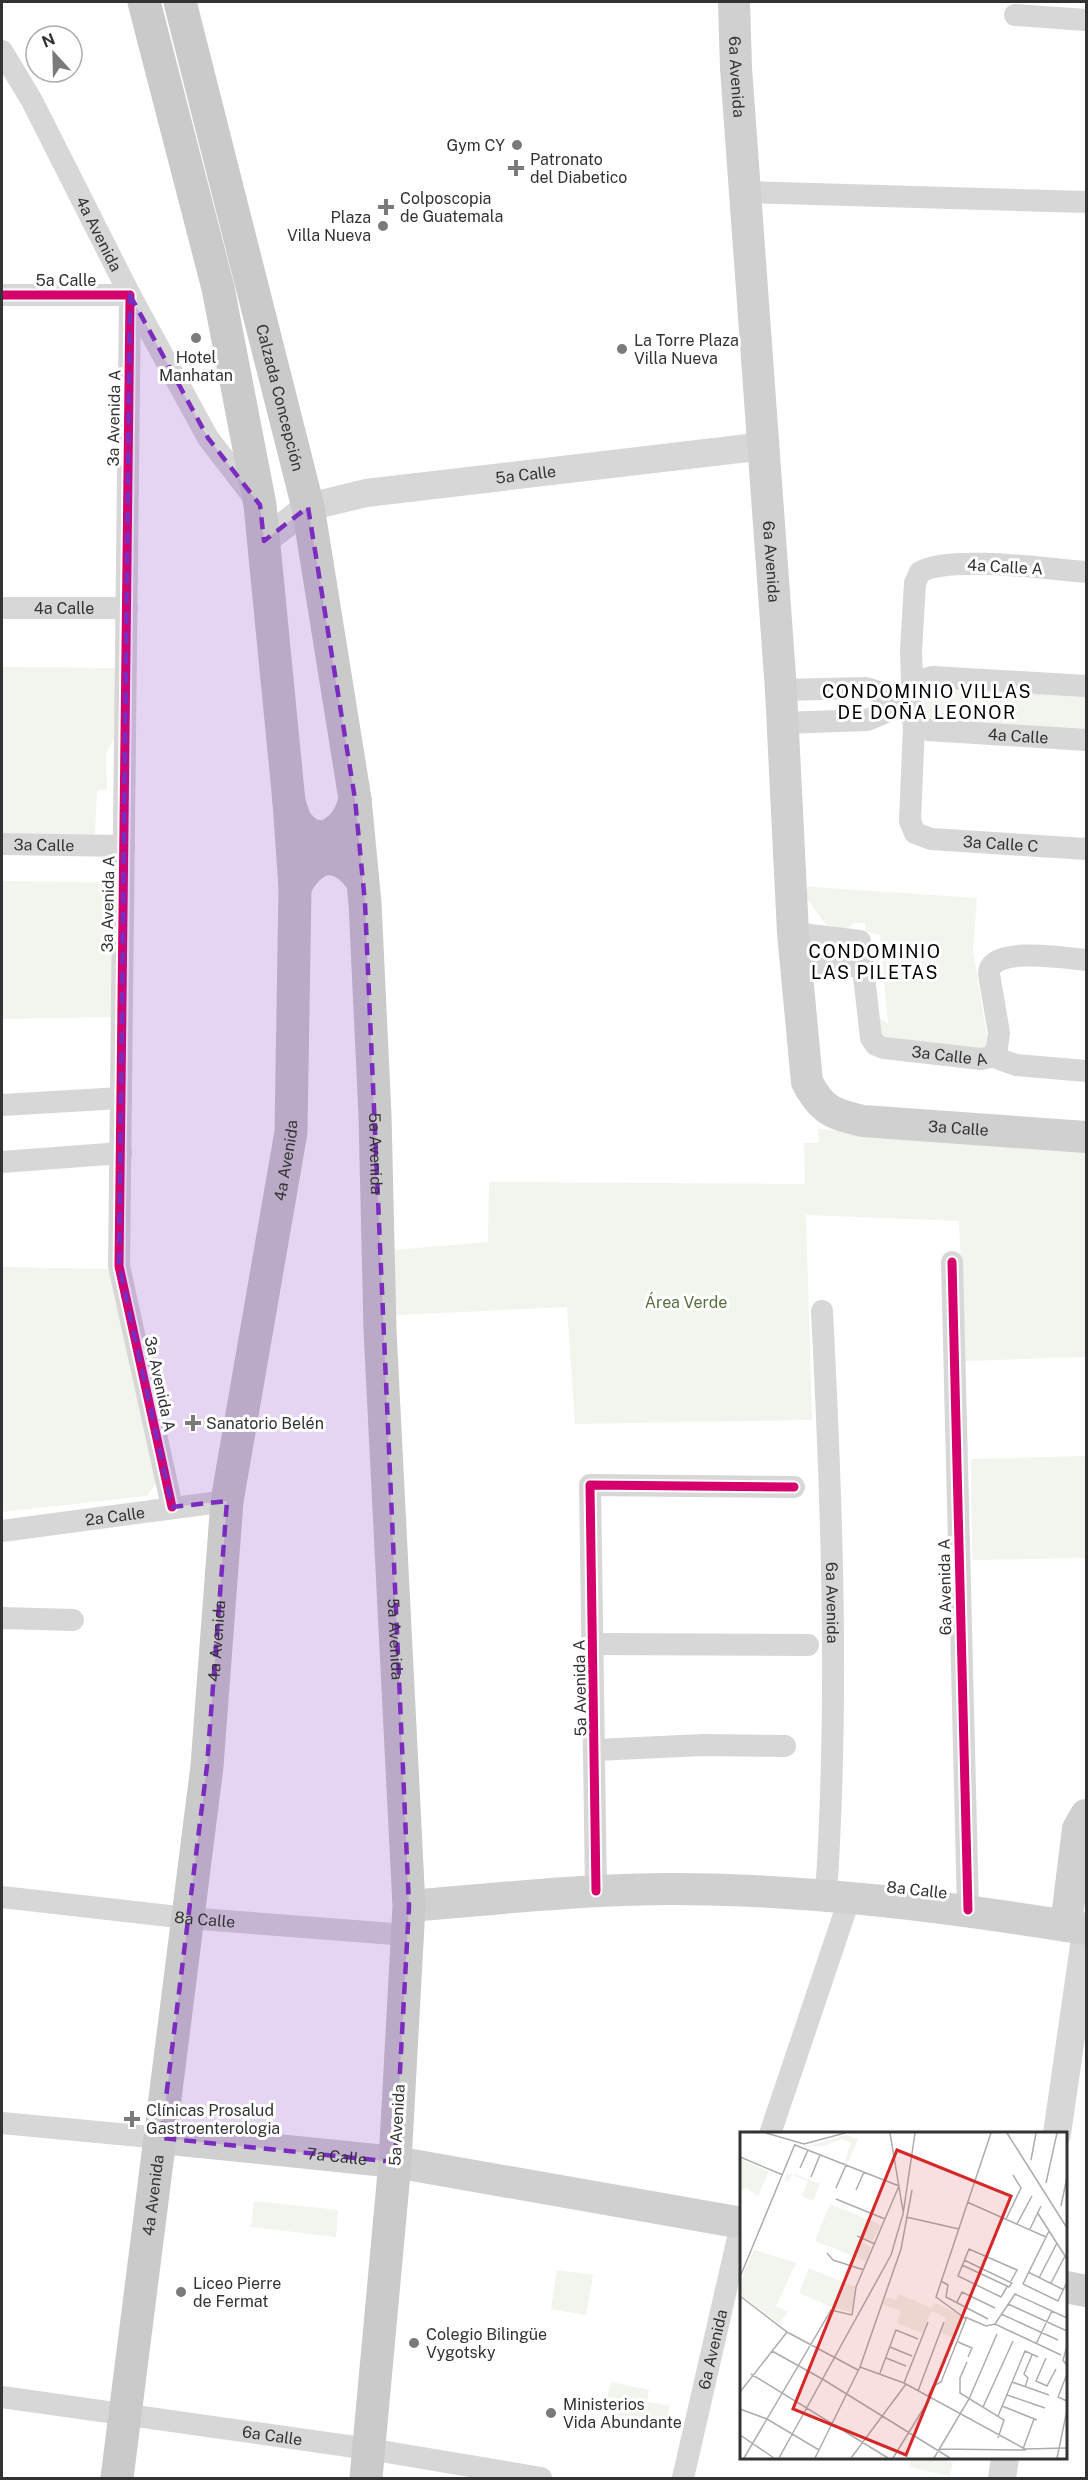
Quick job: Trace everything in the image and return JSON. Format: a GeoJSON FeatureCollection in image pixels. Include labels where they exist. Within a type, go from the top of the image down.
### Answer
{"type":"FeatureCollection","features":[{"type":"Feature","properties":{"kind":"main road"},"geometry":{"type":"LineString","coordinates":[[144,2],[218,288],[260,505],[289,802],[294,818],[300,827],[319,836],[330,835],[347,823],[355,799]]}},
{"type":"Feature","properties":{"kind":"main road","name":"Calzada Concepción"},"geometry":{"type":"LineString","coordinates":[[180,2],[308,507],[355,799]]}},
{"type":"Feature","properties":{"kind":"main road","name":"6a Avenida"},"geometry":{"type":"LineString","coordinates":[[734,2],[736,68],[781,690],[794,947],[807,1082],[816,1099],[832,1112]]}},
{"type":"Feature","properties":{"kind":"main road","name":"5a Avenida"},"geometry":{"type":"LineString","coordinates":[[355,799],[365,903],[374,1091],[380,1330],[408,1920],[395,2162],[367,2464]]}},
{"type":"Feature","properties":{"kind":"main road","name":"4a Avenida"},"geometry":{"type":"LineString","coordinates":[[117,2478],[207,1766],[227,1501],[291,1132],[295,887],[289,802]]}},
{"type":"Feature","properties":{"kind":"main road"},"geometry":{"type":"LineString","coordinates":[[295,887],[312,865],[330,858],[348,864],[361,879]]}},
{"type":"Feature","properties":{"kind":"main road","name":"3a Calle"},"geometry":{"type":"LineString","coordinates":[[832,1112],[863,1121],[1086,1137]]}},
{"type":"Feature","properties":{"kind":"main road"},"geometry":{"type":"LineString","coordinates":[[1080,1929],[1078,1828],[1086,1815]]}},
{"type":"Feature","properties":{"kind":"main road","name":"8a Calle"},"geometry":{"type":"LineString","coordinates":[[408,1920],[596,1891],[672,1888],[838,1896],[968,1910],[1080,1929]]}},
{"type":"Feature","properties":{"kind":"main road","name":"7a Calle"},"geometry":{"type":"LineString","coordinates":[[161,2138],[395,2162],[740,2222]]}},
{"type":"Feature","properties":{"kind":"main road"},"geometry":{"type":"LineString","coordinates":[[1067,2287],[1086,2291]]}},
{"type":"Feature","properties":{"kind":"street"},"geometry":{"type":"LineString","coordinates":[[1015,15],[1086,20]]}},
{"type":"Feature","properties":{"kind":"street","name":"4a Avenida"},"geometry":{"type":"LineString","coordinates":[[2,51],[32,101],[130,295],[208,438],[260,505]]}},
{"type":"Feature","properties":{"kind":"street"},"geometry":{"type":"LineString","coordinates":[[746,192],[1086,202]]}},
{"type":"Feature","properties":{"kind":"street","name":"5a Calle"},"geometry":{"type":"LineString","coordinates":[[2,295],[130,295]]}},
{"type":"Feature","properties":{"kind":"street","name":"3a Avenida A"},"geometry":{"type":"LineString","coordinates":[[130,295],[119,1266],[172,1507]]}},
{"type":"Feature","properties":{"kind":"street","name":"5a Calle"},"geometry":{"type":"LineString","coordinates":[[264,541],[308,507],[366,493],[765,446]]}},
{"type":"Feature","properties":{"kind":"street","name":"4a Calle A"},"geometry":{"type":"LineString","coordinates":[[911,695],[911,641],[915,583],[917,575],[924,570],[937,566],[962,565],[1086,572]]}},
{"type":"Feature","properties":{"kind":"street","name":"4a Calle"},"geometry":{"type":"LineString","coordinates":[[2,608],[127,608]]}},
{"type":"Feature","properties":{"kind":"street"},"geometry":{"type":"LineString","coordinates":[[783,723],[867,720],[911,695],[921,680],[933,677],[1086,686]]}},
{"type":"Feature","properties":{"kind":"street"},"geometry":{"type":"LineString","coordinates":[[781,690],[866,688],[911,695]]}},
{"type":"Feature","properties":{"kind":"street"},"geometry":{"type":"LineString","coordinates":[[911,695],[914,726]]}},
{"type":"Feature","properties":{"kind":"street","name":"4a Calle"},"geometry":{"type":"LineString","coordinates":[[914,726],[928,730],[1086,740]]}},
{"type":"Feature","properties":{"kind":"street","name":"3a Calle C"},"geometry":{"type":"LineString","coordinates":[[914,726],[910,821],[915,833],[931,839],[1086,849]]}},
{"type":"Feature","properties":{"kind":"street","name":"3a Calle"},"geometry":{"type":"LineString","coordinates":[[2,844],[124,846]]}},
{"type":"Feature","properties":{"kind":"street"},"geometry":{"type":"LineString","coordinates":[[860,941],[864,967],[794,947],[860,941]]}},
{"type":"Feature","properties":{"kind":"street"},"geometry":{"type":"LineString","coordinates":[[997,1050],[999,1033],[989,969],[995,961],[1000,958],[1019,956],[1086,960]]}},
{"type":"Feature","properties":{"kind":"street","name":"3a Calle A"},"geometry":{"type":"LineString","coordinates":[[864,967],[872,1041],[884,1048],[981,1059],[990,1057],[997,1050]]}},
{"type":"Feature","properties":{"kind":"street","name":"3a Calle A"},"geometry":{"type":"LineString","coordinates":[[997,1050],[999,1059],[1016,1065],[1086,1071]]}},
{"type":"Feature","properties":{"kind":"street"},"geometry":{"type":"LineString","coordinates":[[2,1105],[122,1098]]}},
{"type":"Feature","properties":{"kind":"street"},"geometry":{"type":"LineString","coordinates":[[2,1162],[121,1153]]}},
{"type":"Feature","properties":{"kind":"street","name":"6a Avenida A"},"geometry":{"type":"LineString","coordinates":[[952,1262],[968,1910]]}},
{"type":"Feature","properties":{"kind":"street","name":"6a Avenida"},"geometry":{"type":"LineString","coordinates":[[770,2132],[838,1896],[831,1817],[833,1702],[831,1485],[822,1311]]}},
{"type":"Feature","properties":{"kind":"street","name":"5a Avenida A"},"geometry":{"type":"LineString","coordinates":[[596,1891],[596,1750],[590,1485],[794,1487]]}},
{"type":"Feature","properties":{"kind":"street","name":"2a Calle"},"geometry":{"type":"LineString","coordinates":[[2,1531],[227,1501]]}},
{"type":"Feature","properties":{"kind":"street"},"geometry":{"type":"LineString","coordinates":[[2,1618],[73,1620]]}},
{"type":"Feature","properties":{"kind":"street"},"geometry":{"type":"LineString","coordinates":[[594,1644],[808,1645]]}},
{"type":"Feature","properties":{"kind":"street"},"geometry":{"type":"LineString","coordinates":[[596,1750],[703,1745],[785,1746]]}},
{"type":"Feature","properties":{"kind":"street","name":"8a Calle"},"geometry":{"type":"LineString","coordinates":[[2,1897],[188,1918],[408,1920]]}},
{"type":"Feature","properties":{"kind":"street"},"geometry":{"type":"LineString","coordinates":[[1057,2132],[1080,1929]]}},
{"type":"Feature","properties":{"kind":"street","name":"7a Calle"},"geometry":{"type":"LineString","coordinates":[[2,2123],[161,2138]]}},
{"type":"Feature","properties":{"kind":"street","name":"6a Avenida"},"geometry":{"type":"LineString","coordinates":[[683,2478],[740,2226]]}},
{"type":"Feature","properties":{"kind":"street","name":"6a Calle"},"geometry":{"type":"LineString","coordinates":[[2,2397],[125,2413],[367,2464],[541,2478]]}},
{"type":"Feature","properties":{"kind":"street"},"geometry":{"type":"LineString","coordinates":[[1002,2478],[1005,2459]]}},
{"type":"Feature","properties":{"kind":"highlighted area"},"geometry":{"type":"Polygon","coordinates":[[[130,295],[208,438],[260,505],[264,541],[308,507],[355,799],[365,903],[409,1906],[395,2162],[161,2138],[207,1766],[227,1501],[172,1507],[119,1266],[130,295]]]}},
{"type":"Feature","properties":{"kind":"green space"},"geometry":{"type":"Polygon","coordinates":[[[2,667],[115,668],[115,737],[106,753],[107,790],[97,790],[95,834],[2,833],[2,667]]]}},
{"type":"Feature","properties":{"kind":"green space"},"geometry":{"type":"Polygon","coordinates":[[[926,688],[1086,693],[1086,733],[928,720],[922,712],[926,688]]]}},
{"type":"Feature","properties":{"kind":"green space"},"geometry":{"type":"Polygon","coordinates":[[[2,881],[103,882],[114,907],[114,1017],[2,1019],[2,881]]]}},
{"type":"Feature","properties":{"kind":"green space"},"geometry":{"type":"Polygon","coordinates":[[[798,886],[977,898],[973,950],[988,1043],[983,1048],[891,1042],[881,1035],[877,1016],[888,1024],[880,935],[865,931],[865,923],[854,923],[846,929],[826,925],[798,886]]]}},
{"type":"Feature","properties":{"kind":"green space","name":"Área Verde"},"geometry":{"type":"Polygon","coordinates":[[[818,1129],[1086,1150],[1086,1357],[965,1361],[959,1221],[806,1215],[812,1420],[575,1424],[567,1307],[395,1315],[393,1250],[488,1242],[489,1182],[805,1184],[804,1143],[819,1143],[818,1129]]]}},
{"type":"Feature","properties":{"kind":"green space"},"geometry":{"type":"Polygon","coordinates":[[[2,1267],[111,1269],[157,1481],[147,1496],[2,1512],[2,1267]]]}},
{"type":"Feature","properties":{"kind":"green space"},"geometry":{"type":"Polygon","coordinates":[[[1086,1456],[1086,1558],[972,1560],[971,1459],[1086,1456]]]}},
{"type":"Feature","properties":{"kind":"green space"},"geometry":{"type":"Polygon","coordinates":[[[254,2201],[338,2210],[336,2237],[251,2227],[254,2201]]]}},
{"type":"Feature","properties":{"kind":"green space"},"geometry":{"type":"Polygon","coordinates":[[[557,2270],[593,2275],[586,2315],[551,2309],[557,2270]]]}},
{"type":"Feature","properties":{"kind":"green space"},"geometry":{"type":"Polygon","coordinates":[[[611,2382],[649,2390],[647,2402],[670,2406],[665,2426],[603,2413],[611,2382]]]}},
{"type":"Feature","properties":{"kind":"green space"},"geometry":{"type":"Polygon","coordinates":[[[911,2459],[938,2459],[953,2462],[950,2476],[909,2467],[911,2459]]]}},
{"type":"Feature","properties":{"kind":"cycle path"},"geometry":{"type":"LineString","coordinates":[[2,295],[130,295],[119,1266],[172,1507]]}},
{"type":"Feature","properties":{"kind":"cycle path"},"geometry":{"type":"LineString","coordinates":[[952,1262],[968,1910]]}},
{"type":"Feature","properties":{"kind":"cycle path"},"geometry":{"type":"LineString","coordinates":[[596,1891],[590,1485],[794,1487]]}},
{"type":"Feature","properties":{"kind":"place","name":"Gym CY"},"geometry":{"type":"Point","coordinates":[517,145]}},
{"type":"Feature","properties":{"kind":"place","name":"Patronato del Diabetico"},"geometry":{"type":"Point","coordinates":[516,168]}},
{"type":"Feature","properties":{"kind":"place","name":"Colposcopia de Guatemala"},"geometry":{"type":"Point","coordinates":[386,207]}},
{"type":"Feature","properties":{"kind":"place","name":"Plaza Villa Nueva"},"geometry":{"type":"Point","coordinates":[383,226]}},
{"type":"Feature","properties":{"kind":"place","name":"Hotel Manhatan"},"geometry":{"type":"Point","coordinates":[196,338]}},
{"type":"Feature","properties":{"kind":"place","name":"La Torre Plaza Villa Nueva"},"geometry":{"type":"Point","coordinates":[622,349]}},
{"type":"Feature","properties":{"kind":"place","name":"Sanatorio Belén"},"geometry":{"type":"Point","coordinates":[193,1423]}},
{"type":"Feature","properties":{"kind":"place","name":"Clínicas Prosalud Gastroenterologia"},"geometry":{"type":"Point","coordinates":[132,2119]}},
{"type":"Feature","properties":{"kind":"place","name":"Liceo Pierre de Fermat"},"geometry":{"type":"Point","coordinates":[181,2292]}},
{"type":"Feature","properties":{"kind":"place","name":"Colegio Bilingüe Vygotsky"},"geometry":{"type":"Point","coordinates":[414,2343]}},
{"type":"Feature","properties":{"kind":"place","name":"Ministerios Vida Abundante"},"geometry":{"type":"Point","coordinates":[551,2413]}},
{"type":"Feature","properties":{"kind":"district","name":"CONDOMINIO VILLAS DE DOÑA LEONOR"},"geometry":{"type":"Point","coordinates":[927,701]}},
{"type":"Feature","properties":{"kind":"district","name":"CONDOMINIO LAS PILETAS"},"geometry":{"type":"Point","coordinates":[875,961]}}]}
